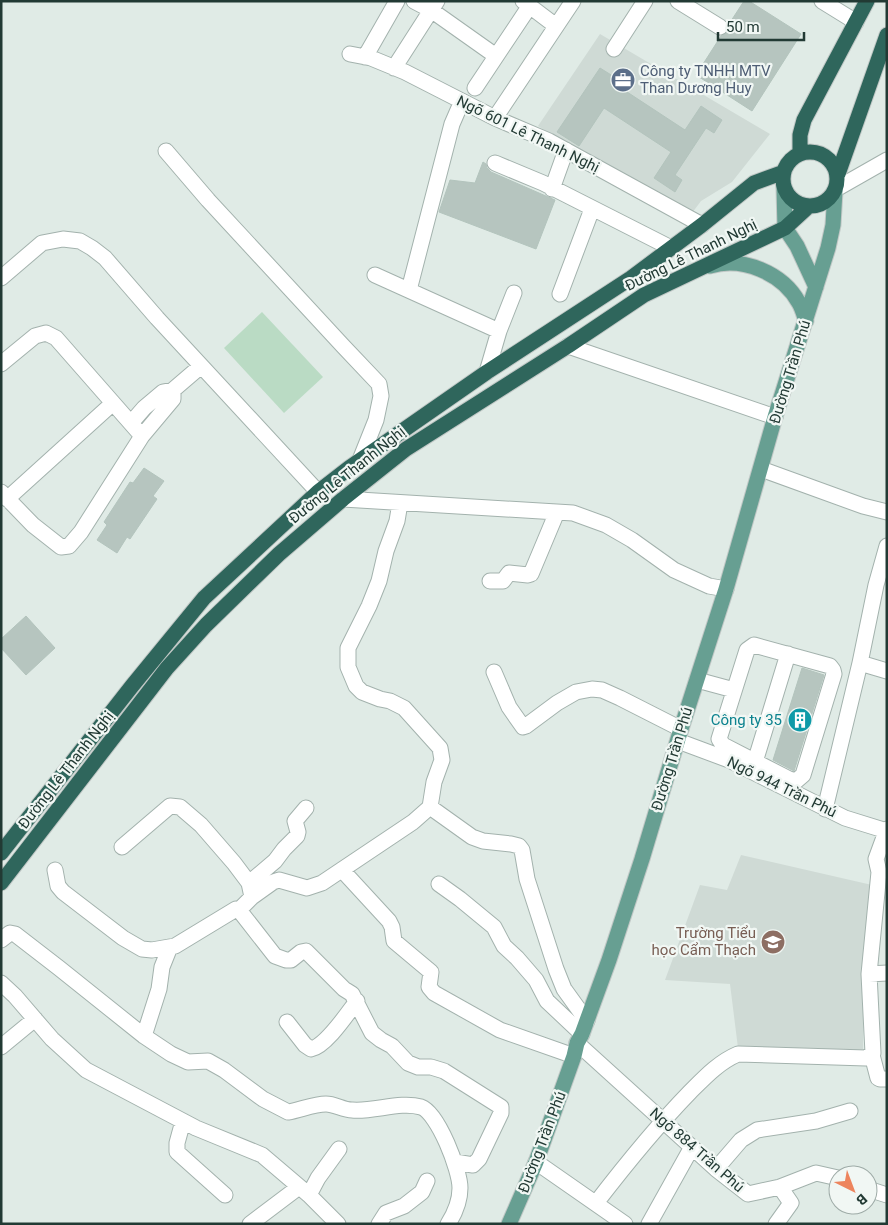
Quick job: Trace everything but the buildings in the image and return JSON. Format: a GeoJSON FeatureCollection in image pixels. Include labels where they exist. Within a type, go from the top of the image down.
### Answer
{"type":"FeatureCollection","features":[{"type":"Feature","properties":{"kind":"highway"},"geometry":{"type":"LineString","coordinates":[[800,153],[800,135],[804,120],[867,1]]}},
{"type":"Feature","properties":{"kind":"highway"},"geometry":{"type":"LineString","coordinates":[[836,184],[835,166],[824,154],[808,151],[800,153],[787,164],[784,172],[784,188],[794,201],[809,206],[825,202],[836,184],[887,35]]}},
{"type":"Feature","properties":{"kind":"highway","name":"Đường Lê Thanh Nghị"},"geometry":{"type":"LineString","coordinates":[[1,855],[132,686],[204,598],[318,492],[360,460],[487,372],[631,278],[754,183],[784,172]]}},
{"type":"Feature","properties":{"kind":"highway","name":"Đường Lê Thanh Nghị"},"geometry":{"type":"LineString","coordinates":[[1,883],[168,668],[206,625],[279,554],[343,500],[406,448],[568,346],[644,295],[785,228],[809,206]]}},
{"type":"Feature","properties":{"kind":"highway"},"geometry":{"type":"LineString","coordinates":[[1,855],[14,866]]}},
{"type":"Feature","properties":{"kind":"main road","name":"Đường Trần Phú"},"geometry":{"type":"LineString","coordinates":[[510,1224],[536,1162],[609,960],[642,859],[726,589],[775,417],[816,288],[833,225],[836,184]]}},
{"type":"Feature","properties":{"kind":"main road"},"geometry":{"type":"LineString","coordinates":[[784,188],[785,228],[797,246],[816,288]]}},
{"type":"Feature","properties":{"kind":"main road"},"geometry":{"type":"LineString","coordinates":[[694,270],[715,264],[732,263],[754,267],[771,274],[792,292],[800,304],[806,321]]}},
{"type":"Feature","properties":{"kind":"street","name":"Ngõ 601 Lê Thanh Nghị"},"geometry":{"type":"LineString","coordinates":[[397,1],[358,55],[394,68],[495,118],[549,141],[702,225]]}},
{"type":"Feature","properties":{"kind":"street"},"geometry":{"type":"LineString","coordinates":[[414,1],[434,6],[496,56]]}},
{"type":"Feature","properties":{"kind":"street"},"geometry":{"type":"LineString","coordinates":[[495,118],[572,1]]}},
{"type":"Feature","properties":{"kind":"street"},"geometry":{"type":"LineString","coordinates":[[614,49],[645,1]]}},
{"type":"Feature","properties":{"kind":"street"},"geometry":{"type":"LineString","coordinates":[[678,1],[701,7],[720,27]]}},
{"type":"Feature","properties":{"kind":"street"},"geometry":{"type":"LineString","coordinates":[[822,1],[856,22]]}},
{"type":"Feature","properties":{"kind":"street"},"geometry":{"type":"LineString","coordinates":[[474,88],[496,56],[526,4],[556,26]]}},
{"type":"Feature","properties":{"kind":"street"},"geometry":{"type":"LineString","coordinates":[[394,68],[434,6]]}},
{"type":"Feature","properties":{"kind":"street"},"geometry":{"type":"LineString","coordinates":[[409,290],[452,124],[462,102]]}},
{"type":"Feature","properties":{"kind":"street"},"geometry":{"type":"LineString","coordinates":[[552,189],[566,150]]}},
{"type":"Feature","properties":{"kind":"street"},"geometry":{"type":"LineString","coordinates":[[166,151],[208,200],[379,384],[381,396],[376,420],[360,460]]}},
{"type":"Feature","properties":{"kind":"street"},"geometry":{"type":"LineString","coordinates":[[836,184],[887,160]]}},
{"type":"Feature","properties":{"kind":"street"},"geometry":{"type":"LineString","coordinates":[[495,163],[671,248]]}},
{"type":"Feature","properties":{"kind":"street"},"geometry":{"type":"LineString","coordinates":[[560,294],[592,209]]}},
{"type":"Feature","properties":{"kind":"street"},"geometry":{"type":"LineString","coordinates":[[1,278],[42,243],[63,239],[80,241],[92,248],[105,258],[201,366],[318,492]]}},
{"type":"Feature","properties":{"kind":"street"},"geometry":{"type":"LineString","coordinates":[[375,274],[500,331]]}},
{"type":"Feature","properties":{"kind":"street"},"geometry":{"type":"LineString","coordinates":[[487,372],[514,293]]}},
{"type":"Feature","properties":{"kind":"street"},"geometry":{"type":"LineString","coordinates":[[1,364],[35,336],[46,333],[56,338],[142,436]]}},
{"type":"Feature","properties":{"kind":"street"},"geometry":{"type":"LineString","coordinates":[[568,346],[775,417]]}},
{"type":"Feature","properties":{"kind":"street"},"geometry":{"type":"LineString","coordinates":[[131,424],[144,408],[163,392],[173,390],[201,366]]}},
{"type":"Feature","properties":{"kind":"street"},"geometry":{"type":"LineString","coordinates":[[113,403],[4,496],[33,525],[60,547],[69,546],[81,532],[142,436],[173,399],[173,390]]}},
{"type":"Feature","properties":{"kind":"street"},"geometry":{"type":"LineString","coordinates":[[761,469],[863,506],[887,512]]}},
{"type":"Feature","properties":{"kind":"street"},"geometry":{"type":"LineString","coordinates":[[343,500],[572,513],[606,525],[632,540],[674,570],[709,586],[726,589]]}},
{"type":"Feature","properties":{"kind":"street"},"geometry":{"type":"LineString","coordinates":[[250,890],[279,880],[307,888],[322,884],[413,822],[430,807],[434,782],[442,760],[440,748],[404,708],[390,701],[362,692],[356,686],[348,667],[348,648],[379,581],[386,551],[397,521],[400,503]]}},
{"type":"Feature","properties":{"kind":"street"},"geometry":{"type":"LineString","coordinates":[[490,581],[503,581],[509,573],[531,574],[557,512]]}},
{"type":"Feature","properties":{"kind":"street"},"geometry":{"type":"LineString","coordinates":[[826,809],[876,585],[887,546]]}},
{"type":"Feature","properties":{"kind":"street"},"geometry":{"type":"LineString","coordinates":[[754,645],[788,654],[830,666],[834,674],[803,776],[796,781],[723,746],[719,739],[747,650],[750,646],[754,645]]}},
{"type":"Feature","properties":{"kind":"street"},"geometry":{"type":"LineString","coordinates":[[755,762],[788,654]]}},
{"type":"Feature","properties":{"kind":"street"},"geometry":{"type":"LineString","coordinates":[[860,663],[887,671]]}},
{"type":"Feature","properties":{"kind":"street","name":"Ngõ 944 Trần Phú"},"geometry":{"type":"LineString","coordinates":[[494,672],[509,707],[523,727],[576,692],[602,690],[620,698],[680,735],[844,818],[887,830]]}},
{"type":"Feature","properties":{"kind":"street"},"geometry":{"type":"LineString","coordinates":[[697,680],[734,690]]}},
{"type":"Feature","properties":{"kind":"street"},"geometry":{"type":"LineString","coordinates":[[122,846],[170,806],[180,807],[200,825],[234,863],[250,890]]}},
{"type":"Feature","properties":{"kind":"street"},"geometry":{"type":"LineString","coordinates":[[430,807],[472,838],[511,844],[519,846],[522,850],[533,900],[580,1038]]}},
{"type":"Feature","properties":{"kind":"street"},"geometry":{"type":"LineString","coordinates":[[239,910],[250,890],[297,836],[298,832],[295,821],[306,808]]}},
{"type":"Feature","properties":{"kind":"street"},"geometry":{"type":"LineString","coordinates":[[596,1203],[662,1121],[727,1058],[738,1054],[869,1056],[874,1051],[869,974],[879,872],[876,859],[887,830]]}},
{"type":"Feature","properties":{"kind":"street"},"geometry":{"type":"LineString","coordinates":[[55,870],[58,886],[63,892],[123,938],[142,949],[152,950],[176,946],[236,909],[239,910]]}},
{"type":"Feature","properties":{"kind":"street"},"geometry":{"type":"LineString","coordinates":[[342,870],[389,921],[392,927],[394,942],[431,972],[429,987],[434,993],[500,1030],[580,1038]]}},
{"type":"Feature","properties":{"kind":"street"},"geometry":{"type":"LineString","coordinates":[[439,884],[460,898],[494,927],[504,946],[536,980],[547,1001],[580,1038]]}},
{"type":"Feature","properties":{"kind":"street"},"geometry":{"type":"LineString","coordinates":[[239,910],[275,956],[291,960],[301,952],[306,951],[344,989],[352,994],[372,1032],[392,1046],[408,1063],[418,1068],[431,1067],[444,1071],[502,1108],[479,1159],[473,1165],[455,1162]]}},
{"type":"Feature","properties":{"kind":"street"},"geometry":{"type":"LineString","coordinates":[[1,940],[10,933],[15,934],[144,1036],[171,1054],[188,1062],[208,1061],[224,1070],[263,1099],[288,1112],[327,1104],[351,1110],[374,1110],[409,1105],[423,1108],[437,1123],[455,1162],[460,1187],[454,1214],[448,1224]]}},
{"type":"Feature","properties":{"kind":"street"},"geometry":{"type":"LineString","coordinates":[[144,1036],[159,989],[162,967],[170,947]]}},
{"type":"Feature","properties":{"kind":"street"},"geometry":{"type":"LineString","coordinates":[[869,974],[887,973]]}},
{"type":"Feature","properties":{"kind":"street"},"geometry":{"type":"LineString","coordinates":[[1,983],[15,996],[52,1039],[86,1070],[196,1128],[262,1156],[304,1191],[338,1224]]}},
{"type":"Feature","properties":{"kind":"street"},"geometry":{"type":"LineString","coordinates":[[287,1022],[305,1045],[311,1049],[315,1048],[332,1032],[357,1001]]}},
{"type":"Feature","properties":{"kind":"street"},"geometry":{"type":"LineString","coordinates":[[1,1047],[34,1019]]}},
{"type":"Feature","properties":{"kind":"street","name":"Ngõ 884 Trần Phú"},"geometry":{"type":"LineString","coordinates":[[580,1038],[662,1121],[716,1169],[748,1194],[780,1187],[816,1173],[828,1176]]}},
{"type":"Feature","properties":{"kind":"street"},"geometry":{"type":"LineString","coordinates":[[869,1056],[878,1078],[887,1080]]}},
{"type":"Feature","properties":{"kind":"street"},"geometry":{"type":"LineString","coordinates":[[716,1169],[741,1140],[757,1130],[816,1121],[850,1111]]}},
{"type":"Feature","properties":{"kind":"street"},"geometry":{"type":"LineString","coordinates":[[183,1121],[176,1143],[177,1152],[225,1195]]}},
{"type":"Feature","properties":{"kind":"street"},"geometry":{"type":"LineString","coordinates":[[649,1224],[692,1147]]}},
{"type":"Feature","properties":{"kind":"street"},"geometry":{"type":"LineString","coordinates":[[250,1224],[304,1191],[318,1178],[339,1149]]}},
{"type":"Feature","properties":{"kind":"street"},"geometry":{"type":"LineString","coordinates":[[536,1162],[625,1224]]}},
{"type":"Feature","properties":{"kind":"street"},"geometry":{"type":"LineString","coordinates":[[378,1224],[386,1213],[404,1206],[422,1192],[427,1181]]}},
{"type":"Feature","properties":{"kind":"street"},"geometry":{"type":"LineString","coordinates":[[776,1224],[791,1203],[780,1187]]}},
{"type":"Feature","properties":{"kind":"shaded area","name":"Công ty TNHH MTV Than Dương Huy"},"geometry":{"type":"Polygon","coordinates":[[[600,34],[770,134],[732,182],[701,201],[692,213],[584,156],[538,126],[600,34]]]}},
{"type":"Feature","properties":{"kind":"shaded area","name":"Trường Tiểu học Cẩm Thạch"},"geometry":{"type":"Polygon","coordinates":[[[741,855],[872,885],[863,972],[863,1053],[738,1048],[730,984],[665,980],[700,885],[727,890],[741,855]]]}},
{"type":"Feature","properties":{"kind":"green space"},"geometry":{"type":"Polygon","coordinates":[[[262,312],[323,377],[284,413],[224,348],[262,312]]]}},
{"type":"Feature","properties":{"kind":"place","name":"Công ty TNHH MTV Than Dương Huy"},"geometry":{"type":"Point","coordinates":[623,80]}},
{"type":"Feature","properties":{"kind":"place","name":"Công ty 35"},"geometry":{"type":"Point","coordinates":[800,720]}},
{"type":"Feature","properties":{"kind":"place","name":"Trường Tiểu học Cẩm Thạch"},"geometry":{"type":"Point","coordinates":[773,942]}}]}
